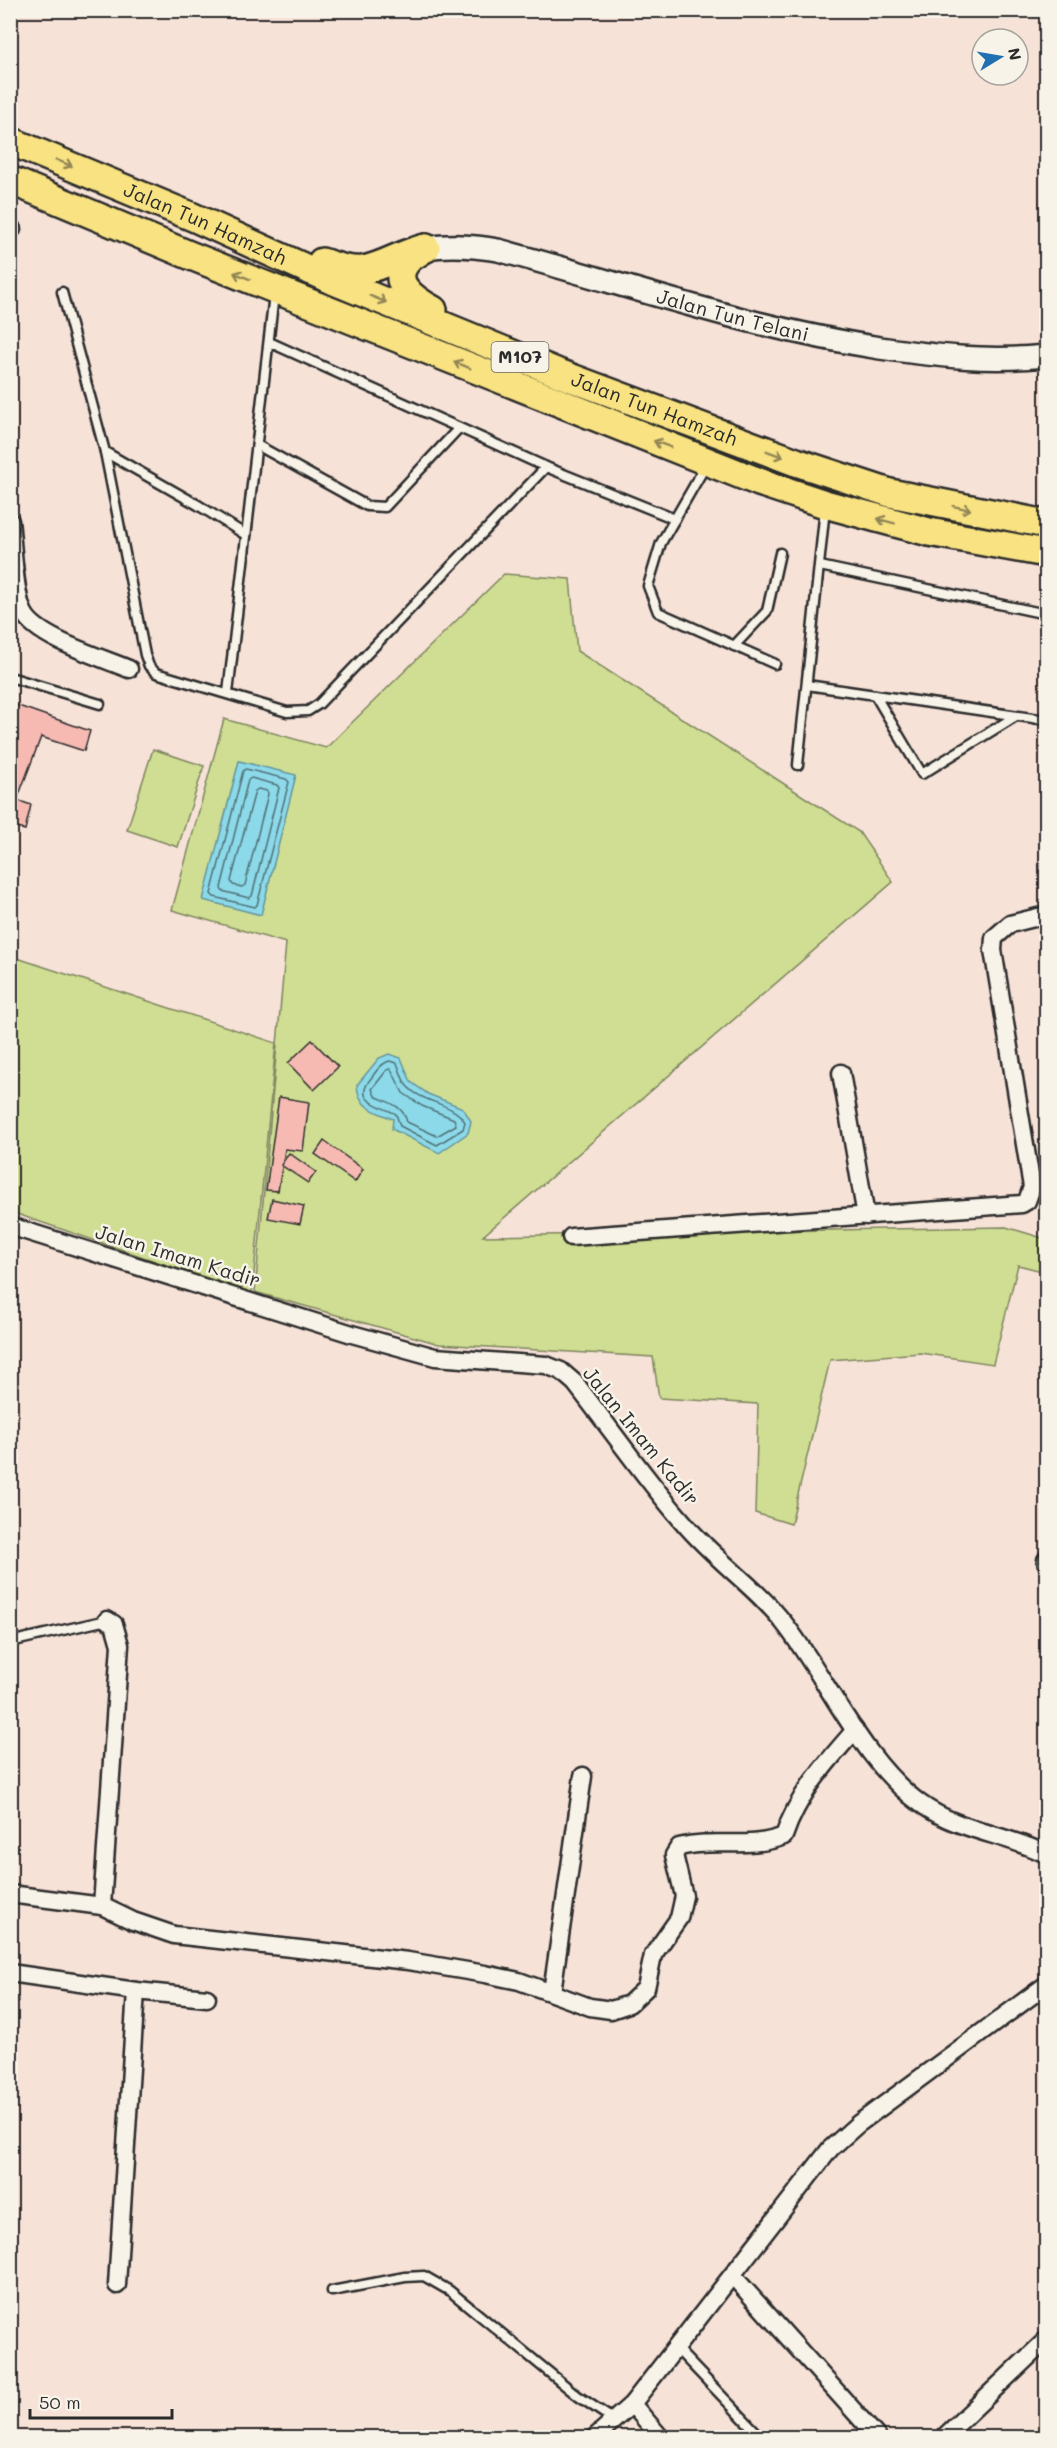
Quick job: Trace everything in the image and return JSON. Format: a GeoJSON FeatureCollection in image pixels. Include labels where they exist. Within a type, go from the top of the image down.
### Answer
{"type":"FeatureCollection","features":[{"type":"Feature","properties":{"kind":"main road","name":"Jalan Tun Hamzah"},"geometry":{"type":"LineString","coordinates":[[10,141],[193,217],[327,278],[561,374],[848,481],[890,493],[1047,524]]}},
{"type":"Feature","properties":{"kind":"main road","name":"Jalan Tun Hamzah"},"geometry":{"type":"LineString","coordinates":[[12,182],[275,290],[708,462],[825,504],[929,532],[1047,553]]}},
{"type":"Feature","properties":{"kind":"main road"},"geometry":{"type":"LineString","coordinates":[[193,217],[346,269],[362,270],[410,251],[426,248]]}},
{"type":"Feature","properties":{"kind":"main road"},"geometry":{"type":"LineString","coordinates":[[426,248],[408,259],[402,272],[402,283],[406,293],[426,306],[561,374]]}},
{"type":"Feature","properties":{"kind":"street","name":"Jalan Tun Telani"},"geometry":{"type":"LineString","coordinates":[[426,248],[455,245],[498,250],[697,308],[821,339],[931,355],[1005,360],[1047,356]]}},
{"type":"Feature","properties":{"kind":"street"},"geometry":{"type":"LineString","coordinates":[[10,521],[23,613],[33,625],[48,635],[129,669]]}},
{"type":"Feature","properties":{"kind":"street"},"geometry":{"type":"LineString","coordinates":[[571,1238],[1022,1204],[1027,1201],[1032,1187],[993,950],[994,939],[1010,924],[1047,915]]}},
{"type":"Feature","properties":{"kind":"street"},"geometry":{"type":"LineString","coordinates":[[841,1073],[866,1216]]}},
{"type":"Feature","properties":{"kind":"street","name":"Jalan Imam Kadir"},"geometry":{"type":"LineString","coordinates":[[10,1226],[352,1334],[435,1357],[526,1362],[546,1365],[561,1371],[575,1383],[684,1524],[782,1621],[855,1730],[897,1782],[918,1802],[943,1818],[972,1830],[1030,1846],[1047,1854]]}},
{"type":"Feature","properties":{"kind":"street"},"geometry":{"type":"LineString","coordinates":[[102,1905],[120,1645],[114,1624],[107,1620]]}},
{"type":"Feature","properties":{"kind":"street"},"geometry":{"type":"LineString","coordinates":[[10,1894],[102,1905],[133,1921],[174,1935],[408,1961],[519,1980],[590,2007],[610,2010],[628,2004],[646,1988],[653,1955],[679,1918],[684,1896],[674,1855],[679,1847],[698,1842],[768,1842],[784,1836],[792,1814],[816,1774],[855,1730]]}},
{"type":"Feature","properties":{"kind":"street"},"geometry":{"type":"LineString","coordinates":[[552,1992],[583,1776]]}},
{"type":"Feature","properties":{"kind":"street"},"geometry":{"type":"LineString","coordinates":[[10,1973],[136,1991],[207,1998]]}},
{"type":"Feature","properties":{"kind":"street"},"geometry":{"type":"LineString","coordinates":[[594,2438],[632,2404],[830,2149],[858,2124],[1047,1985]]}},
{"type":"Feature","properties":{"kind":"street"},"geometry":{"type":"LineString","coordinates":[[117,2285],[136,1991]]}},
{"type":"Feature","properties":{"kind":"street"},"geometry":{"type":"LineString","coordinates":[[733,2276],[878,2438]]}},
{"type":"Feature","properties":{"kind":"street"},"geometry":{"type":"LineString","coordinates":[[943,2438],[1047,2340]]}},
{"type":"Feature","properties":{"kind":"street"},"geometry":{"type":"LineString","coordinates":[[632,2404],[661,2438]]}},
{"type":"Feature","properties":{"kind":"lane"},"geometry":{"type":"LineString","coordinates":[[228,693],[275,290]]}},
{"type":"Feature","properties":{"kind":"lane"},"geometry":{"type":"LineString","coordinates":[[62,292],[105,452],[145,655],[148,666],[156,673],[287,711],[308,711],[319,704],[546,467]]}},
{"type":"Feature","properties":{"kind":"lane"},"geometry":{"type":"LineString","coordinates":[[269,342],[546,467],[675,519]]}},
{"type":"Feature","properties":{"kind":"lane"},"geometry":{"type":"LineString","coordinates":[[257,445],[367,507],[376,508],[385,507],[459,428]]}},
{"type":"Feature","properties":{"kind":"lane"},"geometry":{"type":"LineString","coordinates":[[105,452],[198,504],[246,535]]}},
{"type":"Feature","properties":{"kind":"lane"},"geometry":{"type":"LineString","coordinates":[[708,462],[661,543],[648,586],[658,612],[775,664]]}},
{"type":"Feature","properties":{"kind":"lane"},"geometry":{"type":"LineString","coordinates":[[798,765],[825,504]]}},
{"type":"Feature","properties":{"kind":"lane"},"geometry":{"type":"LineString","coordinates":[[734,646],[768,611],[780,553]]}},
{"type":"Feature","properties":{"kind":"lane"},"geometry":{"type":"LineString","coordinates":[[819,566],[1047,614]]}},
{"type":"Feature","properties":{"kind":"lane"},"geometry":{"type":"LineString","coordinates":[[10,677],[100,704]]}},
{"type":"Feature","properties":{"kind":"lane"},"geometry":{"type":"LineString","coordinates":[[807,685],[1047,720]]}},
{"type":"Feature","properties":{"kind":"lane"},"geometry":{"type":"LineString","coordinates":[[875,695],[922,774],[1016,716]]}},
{"type":"Feature","properties":{"kind":"lane"},"geometry":{"type":"LineString","coordinates":[[10,1642],[107,1620]]}},
{"type":"Feature","properties":{"kind":"lane"},"geometry":{"type":"LineString","coordinates":[[333,2291],[405,2277],[424,2276],[450,2291],[578,2396],[614,2420]]}},
{"type":"Feature","properties":{"kind":"lane"},"geometry":{"type":"LineString","coordinates":[[676,2348],[762,2438]]}},
{"type":"Feature","properties":{"kind":"green space"},"geometry":{"type":"Polygon","coordinates":[[[504,574],[570,579],[577,651],[859,832],[893,882],[483,1236],[1006,1227],[1046,1239],[1046,1272],[1018,1265],[993,1364],[920,1353],[830,1360],[791,1524],[755,1513],[758,1404],[659,1398],[653,1357],[439,1344],[255,1292],[286,943],[172,910],[224,719],[326,748],[504,574]]]}},
{"type":"Feature","properties":{"kind":"green space"},"geometry":{"type":"Polygon","coordinates":[[[153,749],[204,766],[178,847],[127,830],[153,749]]]}},
{"type":"Feature","properties":{"kind":"green space"},"geometry":{"type":"Polygon","coordinates":[[[11,956],[276,1043],[252,1294],[11,1212],[11,956]]]}},
{"type":"Feature","properties":{"kind":"water"},"geometry":{"type":"Polygon","coordinates":[[[239,761],[296,775],[261,915],[203,900],[239,761]]]}},
{"type":"Feature","properties":{"kind":"water"},"geometry":{"type":"Polygon","coordinates":[[[389,1054],[401,1058],[411,1082],[428,1094],[463,1108],[471,1121],[468,1133],[439,1153],[392,1129],[393,1119],[364,1104],[358,1093],[357,1085],[379,1058],[389,1054]]]}},
{"type":"Feature","properties":{"kind":"building"},"geometry":{"type":"Polygon","coordinates":[[[10,703],[90,731],[84,751],[41,737],[17,800],[31,805],[25,830],[10,826],[10,703]]]}},
{"type":"Feature","properties":{"kind":"building"},"geometry":{"type":"Polygon","coordinates":[[[312,1040],[338,1067],[314,1090],[288,1063],[312,1040]]]}},
{"type":"Feature","properties":{"kind":"building"},"geometry":{"type":"Polygon","coordinates":[[[279,1097],[309,1102],[303,1151],[285,1149],[278,1191],[266,1190],[279,1097]]]}},
{"type":"Feature","properties":{"kind":"building"},"geometry":{"type":"Polygon","coordinates":[[[324,1141],[363,1169],[355,1182],[315,1154],[324,1141]]]}},
{"type":"Feature","properties":{"kind":"building"},"geometry":{"type":"Polygon","coordinates":[[[289,1153],[316,1172],[308,1183],[281,1165],[289,1153]]]}},
{"type":"Feature","properties":{"kind":"building"},"geometry":{"type":"Polygon","coordinates":[[[272,1199],[304,1206],[300,1224],[268,1218],[272,1199]]]}}]}
